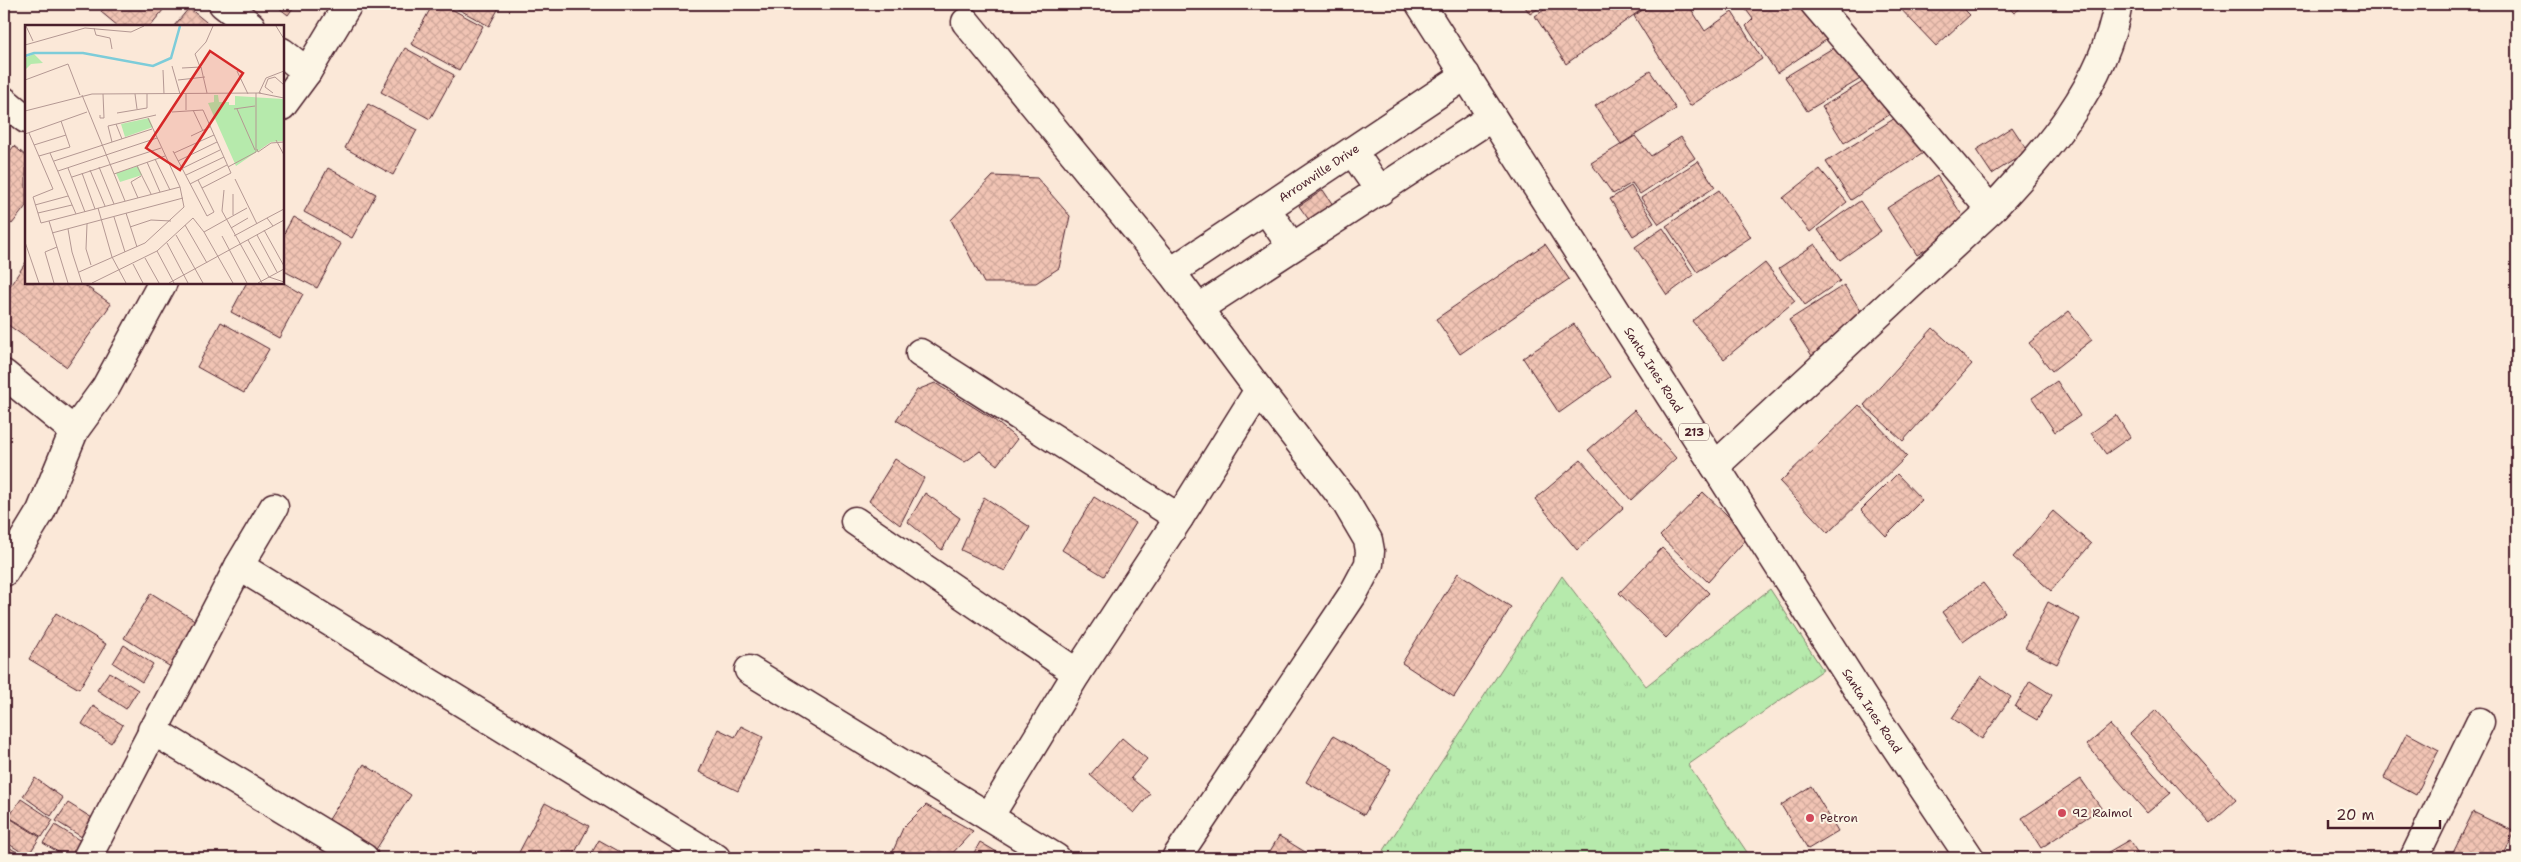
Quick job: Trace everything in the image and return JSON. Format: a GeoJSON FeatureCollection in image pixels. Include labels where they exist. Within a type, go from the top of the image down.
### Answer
{"type":"FeatureCollection","features":[{"type":"Feature","properties":{"kind":"street"},"geometry":{"type":"LineString","coordinates":[[223,4],[250,25]]}},
{"type":"Feature","properties":{"kind":"street"},"geometry":{"type":"LineString","coordinates":[[284,103],[307,72],[348,4]]}},
{"type":"Feature","properties":{"kind":"street","name":"Santa Ines Road"},"geometry":{"type":"LineString","coordinates":[[1420,4],[1865,701],[1970,858]]}},
{"type":"Feature","properties":{"kind":"street"},"geometry":{"type":"LineString","coordinates":[[1815,4],[1991,210]]}},
{"type":"Feature","properties":{"kind":"street"},"geometry":{"type":"LineString","coordinates":[[1715,466],[1991,210],[2023,176],[2073,112],[2101,63],[2114,26],[2118,4]]}},
{"type":"Feature","properties":{"kind":"street"},"geometry":{"type":"LineString","coordinates":[[966,22],[1199,308],[1259,390],[1345,501],[1368,540],[1369,564],[1353,594],[1176,858]]}},
{"type":"Feature","properties":{"kind":"street"},"geometry":{"type":"LineString","coordinates":[[284,54],[307,72]]}},
{"type":"Feature","properties":{"kind":"street","name":"Arrowville Drive"},"geometry":{"type":"LineString","coordinates":[[1171,272],[1466,75]]}},
{"type":"Feature","properties":{"kind":"street"},"geometry":{"type":"LineString","coordinates":[[4,101],[25,118]]}},
{"type":"Feature","properties":{"kind":"street"},"geometry":{"type":"LineString","coordinates":[[1199,308],[1380,192],[1492,117]]}},
{"type":"Feature","properties":{"kind":"street"},"geometry":{"type":"LineString","coordinates":[[1353,152],[1380,192]]}},
{"type":"Feature","properties":{"kind":"street"},"geometry":{"type":"LineString","coordinates":[[1266,209],[1292,247]]}},
{"type":"Feature","properties":{"kind":"street"},"geometry":{"type":"LineString","coordinates":[[4,572],[42,510],[74,431],[106,387],[162,284]]}},
{"type":"Feature","properties":{"kind":"street"},"geometry":{"type":"LineString","coordinates":[[920,354],[1179,518]]}},
{"type":"Feature","properties":{"kind":"street"},"geometry":{"type":"LineString","coordinates":[[4,374],[74,431]]}},
{"type":"Feature","properties":{"kind":"street"},"geometry":{"type":"LineString","coordinates":[[989,817],[1076,673],[1179,518],[1259,390]]}},
{"type":"Feature","properties":{"kind":"street"},"geometry":{"type":"LineString","coordinates":[[87,858],[239,566],[274,508]]}},
{"type":"Feature","properties":{"kind":"street"},"geometry":{"type":"LineString","coordinates":[[855,521],[1076,673]]}},
{"type":"Feature","properties":{"kind":"street"},"geometry":{"type":"LineString","coordinates":[[239,566],[716,858]]}},
{"type":"Feature","properties":{"kind":"street"},"geometry":{"type":"LineString","coordinates":[[749,670],[1056,858]]}},
{"type":"Feature","properties":{"kind":"street"},"geometry":{"type":"LineString","coordinates":[[2414,858],[2480,722]]}},
{"type":"Feature","properties":{"kind":"street"},"geometry":{"type":"LineString","coordinates":[[152,730],[364,858]]}},
{"type":"Feature","properties":{"kind":"green space"},"geometry":{"type":"Polygon","coordinates":[[[1562,576],[1646,686],[1770,589],[1823,670],[1688,765],[1751,858],[1379,858],[1562,576]]]}},
{"type":"Feature","properties":{"kind":"building"},"geometry":{"type":"Polygon","coordinates":[[[107,4],[168,4],[151,25],[117,25],[101,12],[107,4]]]}},
{"type":"Feature","properties":{"kind":"building"},"geometry":{"type":"Polygon","coordinates":[[[274,4],[296,4],[288,15],[274,4]]]}},
{"type":"Feature","properties":{"kind":"building"},"geometry":{"type":"Polygon","coordinates":[[[433,4],[442,4],[483,26],[459,70],[411,44],[433,4]]]}},
{"type":"Feature","properties":{"kind":"building"},"geometry":{"type":"Polygon","coordinates":[[[449,4],[501,4],[489,26],[449,4]]]}},
{"type":"Feature","properties":{"kind":"building"},"geometry":{"type":"Polygon","coordinates":[[[1523,4],[1545,4],[1530,14],[1523,4]]]}},
{"type":"Feature","properties":{"kind":"building"},"geometry":{"type":"Polygon","coordinates":[[[1553,4],[1643,4],[1645,7],[1566,64],[1535,16],[1553,4]]]}},
{"type":"Feature","properties":{"kind":"building"},"geometry":{"type":"Polygon","coordinates":[[[1651,4],[1688,4],[1705,31],[1732,12],[1762,59],[1690,106],[1634,16],[1651,4]]]}},
{"type":"Feature","properties":{"kind":"building"},"geometry":{"type":"Polygon","coordinates":[[[1748,4],[1806,4],[1829,38],[1777,73],[1746,26],[1753,19],[1744,7],[1748,4]]]}},
{"type":"Feature","properties":{"kind":"building"},"geometry":{"type":"Polygon","coordinates":[[[1896,4],[1959,4],[1970,15],[1936,46],[1896,4]]]}},
{"type":"Feature","properties":{"kind":"building"},"geometry":{"type":"Polygon","coordinates":[[[2006,4],[2026,4],[2014,13],[2006,4]]]}},
{"type":"Feature","properties":{"kind":"building"},"geometry":{"type":"Polygon","coordinates":[[[189,8],[210,25],[175,25],[189,8]]]}},
{"type":"Feature","properties":{"kind":"building"},"geometry":{"type":"Polygon","coordinates":[[[1841,43],[1862,78],[1807,111],[1785,77],[1841,43]]]}},
{"type":"Feature","properties":{"kind":"building"},"geometry":{"type":"Polygon","coordinates":[[[405,48],[454,75],[430,119],[381,92],[405,48]]]}},
{"type":"Feature","properties":{"kind":"building"},"geometry":{"type":"Polygon","coordinates":[[[1650,71],[1676,109],[1621,144],[1595,106],[1650,71]]]}},
{"type":"Feature","properties":{"kind":"building"},"geometry":{"type":"Polygon","coordinates":[[[1866,80],[1889,115],[1844,143],[1822,107],[1866,80]]]}},
{"type":"Feature","properties":{"kind":"building"},"geometry":{"type":"Polygon","coordinates":[[[368,104],[417,130],[393,175],[345,148],[368,104]]]}},
{"type":"Feature","properties":{"kind":"building"},"geometry":{"type":"Polygon","coordinates":[[[1903,113],[1928,150],[1851,200],[1826,162],[1903,113]]]}},
{"type":"Feature","properties":{"kind":"building"},"geometry":{"type":"Polygon","coordinates":[[[2012,127],[2028,151],[1992,174],[1976,150],[2012,127]]]}},
{"type":"Feature","properties":{"kind":"building"},"geometry":{"type":"Polygon","coordinates":[[[1635,136],[1651,156],[1681,137],[1695,158],[1640,194],[1632,183],[1613,194],[1591,163],[1635,136]]]}},
{"type":"Feature","properties":{"kind":"building"},"geometry":{"type":"Polygon","coordinates":[[[14,146],[25,155],[25,207],[12,224],[4,218],[4,159],[14,146]]]}},
{"type":"Feature","properties":{"kind":"building"},"geometry":{"type":"Polygon","coordinates":[[[1698,161],[1715,187],[1659,224],[1641,198],[1698,161]]]}},
{"type":"Feature","properties":{"kind":"building"},"geometry":{"type":"Polygon","coordinates":[[[328,168],[376,194],[352,238],[304,212],[328,168]]]}},
{"type":"Feature","properties":{"kind":"building"},"geometry":{"type":"Polygon","coordinates":[[[1820,169],[1847,202],[1810,232],[1783,198],[1820,169]]]}},
{"type":"Feature","properties":{"kind":"building"},"geometry":{"type":"Polygon","coordinates":[[[993,176],[1037,178],[1070,216],[1059,268],[1036,283],[984,283],[951,220],[993,176]]]}},
{"type":"Feature","properties":{"kind":"building"},"geometry":{"type":"Polygon","coordinates":[[[1937,176],[1967,223],[1917,255],[1887,208],[1937,176]]]}},
{"type":"Feature","properties":{"kind":"building"},"geometry":{"type":"Polygon","coordinates":[[[1631,186],[1654,223],[1633,236],[1610,199],[1631,186]]]}},
{"type":"Feature","properties":{"kind":"building"},"geometry":{"type":"Polygon","coordinates":[[[1323,190],[1335,208],[1312,224],[1299,206],[1323,190]]]}},
{"type":"Feature","properties":{"kind":"building"},"geometry":{"type":"Polygon","coordinates":[[[1719,190],[1751,237],[1697,272],[1666,226],[1719,190]]]}},
{"type":"Feature","properties":{"kind":"building"},"geometry":{"type":"Polygon","coordinates":[[[1860,201],[1881,231],[1840,260],[1818,230],[1860,201]]]}},
{"type":"Feature","properties":{"kind":"building"},"geometry":{"type":"Polygon","coordinates":[[[293,217],[341,244],[317,288],[284,271],[284,233],[293,217]]]}},
{"type":"Feature","properties":{"kind":"building"},"geometry":{"type":"Polygon","coordinates":[[[1663,228],[1694,275],[1667,295],[1635,247],[1663,228]]]}},
{"type":"Feature","properties":{"kind":"building"},"geometry":{"type":"Polygon","coordinates":[[[1545,244],[1569,279],[1460,354],[1436,319],[1545,244]]]}},
{"type":"Feature","properties":{"kind":"building"},"geometry":{"type":"Polygon","coordinates":[[[1815,244],[1840,281],[1805,305],[1779,268],[1815,244]]]}},
{"type":"Feature","properties":{"kind":"building"},"geometry":{"type":"Polygon","coordinates":[[[1765,263],[1795,301],[1724,359],[1692,321],[1765,263]]]}},
{"type":"Feature","properties":{"kind":"building"},"geometry":{"type":"Polygon","coordinates":[[[25,264],[25,284],[83,284],[111,304],[67,367],[4,322],[4,295],[25,264]]]}},
{"type":"Feature","properties":{"kind":"building"},"geometry":{"type":"Polygon","coordinates":[[[284,283],[303,294],[279,338],[231,312],[246,284],[284,283]]]}},
{"type":"Feature","properties":{"kind":"building"},"geometry":{"type":"Polygon","coordinates":[[[1844,285],[1869,323],[1814,359],[1789,320],[1844,285]]]}},
{"type":"Feature","properties":{"kind":"building"},"geometry":{"type":"Polygon","coordinates":[[[2069,311],[2092,340],[2052,371],[2029,343],[2069,311]]]}},
{"type":"Feature","properties":{"kind":"building"},"geometry":{"type":"Polygon","coordinates":[[[221,322],[269,349],[244,393],[197,367],[221,322]]]}},
{"type":"Feature","properties":{"kind":"building"},"geometry":{"type":"Polygon","coordinates":[[[1574,324],[1610,377],[1559,413],[1523,358],[1574,324]]]}},
{"type":"Feature","properties":{"kind":"building"},"geometry":{"type":"Polygon","coordinates":[[[1933,328],[1972,364],[1903,441],[1864,405],[1933,328]]]}},
{"type":"Feature","properties":{"kind":"building"},"geometry":{"type":"Polygon","coordinates":[[[2057,381],[2080,416],[2055,432],[2032,398],[2057,381]]]}},
{"type":"Feature","properties":{"kind":"building"},"geometry":{"type":"Polygon","coordinates":[[[935,383],[993,419],[1017,439],[997,465],[980,451],[965,462],[896,420],[917,390],[935,383]]]}},
{"type":"Feature","properties":{"kind":"building"},"geometry":{"type":"Polygon","coordinates":[[[1859,405],[1907,456],[1828,533],[1780,482],[1859,405]]]}},
{"type":"Feature","properties":{"kind":"building"},"geometry":{"type":"Polygon","coordinates":[[[1634,410],[1676,458],[1631,500],[1588,450],[1634,410]]]}},
{"type":"Feature","properties":{"kind":"building"},"geometry":{"type":"Polygon","coordinates":[[[2116,415],[2130,437],[2106,454],[2091,433],[2116,415]]]}},
{"type":"Feature","properties":{"kind":"building"},"geometry":{"type":"Polygon","coordinates":[[[895,459],[924,478],[900,525],[869,501],[895,459]]]}},
{"type":"Feature","properties":{"kind":"building"},"geometry":{"type":"Polygon","coordinates":[[[1581,460],[1623,508],[1577,550],[1535,499],[1581,460]]]}},
{"type":"Feature","properties":{"kind":"building"},"geometry":{"type":"Polygon","coordinates":[[[1897,474],[1922,500],[1886,536],[1861,510],[1897,474]]]}},
{"type":"Feature","properties":{"kind":"building"},"geometry":{"type":"Polygon","coordinates":[[[1703,492],[1749,536],[1708,582],[1660,536],[1703,492]]]}},
{"type":"Feature","properties":{"kind":"building"},"geometry":{"type":"Polygon","coordinates":[[[925,493],[960,518],[942,550],[908,522],[925,493]]]}},
{"type":"Feature","properties":{"kind":"building"},"geometry":{"type":"Polygon","coordinates":[[[984,497],[1030,527],[1005,571],[961,550],[984,497]]]}},
{"type":"Feature","properties":{"kind":"building"},"geometry":{"type":"Polygon","coordinates":[[[1094,497],[1136,523],[1104,576],[1062,550],[1094,497]]]}},
{"type":"Feature","properties":{"kind":"building"},"geometry":{"type":"Polygon","coordinates":[[[2053,511],[2091,544],[2051,591],[2013,557],[2053,511]]]}},
{"type":"Feature","properties":{"kind":"building"},"geometry":{"type":"Polygon","coordinates":[[[1662,548],[1709,593],[1666,638],[1619,593],[1662,548]]]}},
{"type":"Feature","properties":{"kind":"building"},"geometry":{"type":"Polygon","coordinates":[[[1458,573],[1511,607],[1454,697],[1402,663],[1458,573]]]}},
{"type":"Feature","properties":{"kind":"building"},"geometry":{"type":"Polygon","coordinates":[[[1983,583],[2005,612],[1963,642],[1942,612],[1983,583]]]}},
{"type":"Feature","properties":{"kind":"building"},"geometry":{"type":"Polygon","coordinates":[[[151,593],[201,624],[174,669],[124,638],[151,593]]]}},
{"type":"Feature","properties":{"kind":"building"},"geometry":{"type":"Polygon","coordinates":[[[2048,602],[2080,619],[2057,664],[2025,648],[2048,602]]]}},
{"type":"Feature","properties":{"kind":"building"},"geometry":{"type":"Polygon","coordinates":[[[56,613],[106,644],[79,689],[29,659],[56,613]]]}},
{"type":"Feature","properties":{"kind":"building"},"geometry":{"type":"Polygon","coordinates":[[[124,645],[153,664],[142,682],[113,663],[124,645]]]}},
{"type":"Feature","properties":{"kind":"building"},"geometry":{"type":"Polygon","coordinates":[[[109,672],[138,690],[126,709],[97,690],[109,672]]]}},
{"type":"Feature","properties":{"kind":"building"},"geometry":{"type":"Polygon","coordinates":[[[1981,676],[2011,697],[1982,739],[1952,718],[1981,676]]]}},
{"type":"Feature","properties":{"kind":"building"},"geometry":{"type":"Polygon","coordinates":[[[2030,681],[2052,695],[2037,720],[2015,707],[2030,681]]]}},
{"type":"Feature","properties":{"kind":"building"},"geometry":{"type":"Polygon","coordinates":[[[93,706],[123,725],[111,743],[82,724],[93,706]]]}},
{"type":"Feature","properties":{"kind":"building"},"geometry":{"type":"Polygon","coordinates":[[[2156,710],[2236,800],[2210,823],[2130,734],[2156,710]]]}},
{"type":"Feature","properties":{"kind":"building"},"geometry":{"type":"Polygon","coordinates":[[[2110,725],[2171,793],[2147,813],[2087,745],[2110,725]]]}},
{"type":"Feature","properties":{"kind":"building"},"geometry":{"type":"Polygon","coordinates":[[[741,726],[763,737],[738,791],[699,772],[718,729],[735,737],[741,726]]]}},
{"type":"Feature","properties":{"kind":"building"},"geometry":{"type":"Polygon","coordinates":[[[2407,733],[2439,750],[2416,795],[2384,778],[2407,733]]]}},
{"type":"Feature","properties":{"kind":"building"},"geometry":{"type":"Polygon","coordinates":[[[1333,736],[1391,769],[1364,815],[1306,782],[1333,736]]]}},
{"type":"Feature","properties":{"kind":"building"},"geometry":{"type":"Polygon","coordinates":[[[1122,738],[1147,759],[1131,778],[1150,794],[1134,813],[1090,775],[1122,738]]]}},
{"type":"Feature","properties":{"kind":"building"},"geometry":{"type":"Polygon","coordinates":[[[364,764],[411,795],[375,851],[328,821],[364,764]]]}},
{"type":"Feature","properties":{"kind":"building"},"geometry":{"type":"Polygon","coordinates":[[[35,778],[63,798],[51,816],[23,796],[35,778]]]}},
{"type":"Feature","properties":{"kind":"building","name":"92 Raimol"},"geometry":{"type":"Polygon","coordinates":[[[2081,779],[2101,808],[2041,848],[2022,818],[2081,779]]]}},
{"type":"Feature","properties":{"kind":"building","name":"Petron"},"geometry":{"type":"Polygon","coordinates":[[[1811,786],[1838,831],[1808,849],[1781,805],[1811,786]]]}},
{"type":"Feature","properties":{"kind":"building"},"geometry":{"type":"Polygon","coordinates":[[[21,799],[53,820],[42,837],[9,817],[21,799]]]}},
{"type":"Feature","properties":{"kind":"building"},"geometry":{"type":"Polygon","coordinates":[[[68,803],[97,821],[85,839],[56,821],[68,803]]]}},
{"type":"Feature","properties":{"kind":"building"},"geometry":{"type":"Polygon","coordinates":[[[545,803],[589,826],[572,858],[516,858],[545,803]]]}},
{"type":"Feature","properties":{"kind":"building"},"geometry":{"type":"Polygon","coordinates":[[[926,805],[973,831],[948,858],[890,858],[903,828],[926,805]]]}},
{"type":"Feature","properties":{"kind":"building"},"geometry":{"type":"Polygon","coordinates":[[[2473,812],[2515,832],[2502,858],[2451,857],[2473,812]]]}},
{"type":"Feature","properties":{"kind":"building"},"geometry":{"type":"Polygon","coordinates":[[[11,819],[40,837],[28,856],[4,841],[4,831],[11,819]]]}},
{"type":"Feature","properties":{"kind":"building"},"geometry":{"type":"Polygon","coordinates":[[[55,825],[84,843],[75,858],[68,858],[43,843],[55,825]]]}},
{"type":"Feature","properties":{"kind":"building"},"geometry":{"type":"Polygon","coordinates":[[[1279,836],[1315,858],[1266,858],[1279,836]]]}},
{"type":"Feature","properties":{"kind":"building"},"geometry":{"type":"Polygon","coordinates":[[[599,840],[631,858],[589,858],[599,840]]]}},
{"type":"Feature","properties":{"kind":"building"},"geometry":{"type":"Polygon","coordinates":[[[2129,840],[2141,858],[2098,858],[2129,840]]]}},
{"type":"Feature","properties":{"kind":"building"},"geometry":{"type":"Polygon","coordinates":[[[980,842],[1007,858],[971,858],[980,842]]]}},
{"type":"Feature","properties":{"kind":"building"},"geometry":{"type":"Polygon","coordinates":[[[4,844],[26,858],[4,858],[4,844]]]}},
{"type":"Feature","properties":{"kind":"building"},"geometry":{"type":"Polygon","coordinates":[[[35,851],[47,858],[31,858],[35,851]]]}},
{"type":"Feature","properties":{"kind":"building"},"geometry":{"type":"Polygon","coordinates":[[[2288,851],[2303,858],[2285,858],[2288,851]]]}},
{"type":"Feature","properties":{"kind":"place","name":"92 Raimol"},"geometry":{"type":"Point","coordinates":[2062,813]}},
{"type":"Feature","properties":{"kind":"place","name":"Petron"},"geometry":{"type":"Point","coordinates":[1810,818]}}]}
